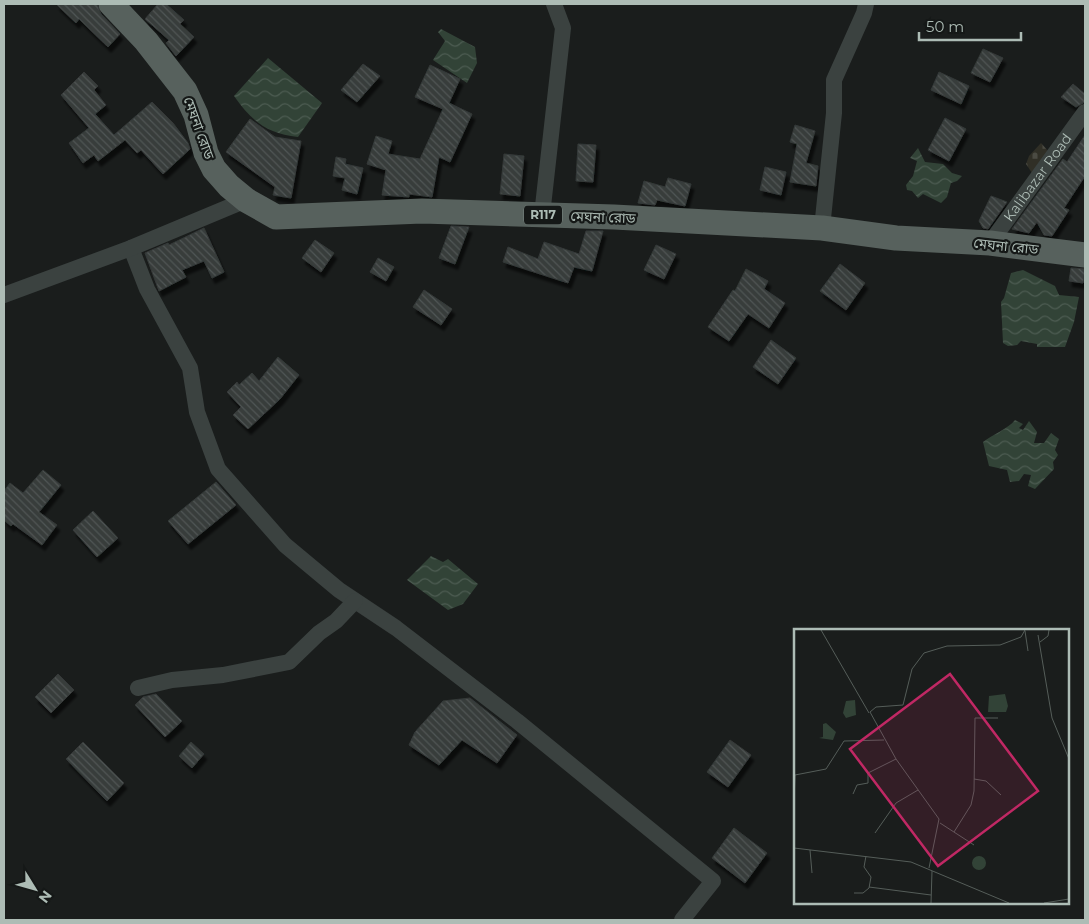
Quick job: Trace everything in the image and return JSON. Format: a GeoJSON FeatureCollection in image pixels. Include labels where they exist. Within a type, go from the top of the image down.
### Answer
{"type":"FeatureCollection","features":[{"type":"Feature","properties":{"kind":"main road","name":"মেঘনা রোড"},"geometry":{"type":"LineString","coordinates":[[111,4],[146,41],[185,91],[196,115],[206,153],[214,169],[229,186],[246,200],[276,217],[422,211],[822,228],[896,238],[990,243],[1085,255]]}},
{"type":"Feature","properties":{"kind":"street"},"geometry":{"type":"LineString","coordinates":[[542,215],[564,28],[554,4]]}},
{"type":"Feature","properties":{"kind":"street"},"geometry":{"type":"LineString","coordinates":[[822,228],[834,113],[834,80],[864,13],[866,4]]}},
{"type":"Feature","properties":{"kind":"street","name":"Kalibazar Road"},"geometry":{"type":"LineString","coordinates":[[990,243],[1085,112]]}},
{"type":"Feature","properties":{"kind":"street"},"geometry":{"type":"LineString","coordinates":[[4,295],[131,248],[246,200]]}},
{"type":"Feature","properties":{"kind":"street"},"geometry":{"type":"LineString","coordinates":[[131,248],[146,289],[190,368],[197,412],[218,469],[285,545],[355,601],[396,628],[517,721],[713,881],[682,920]]}},
{"type":"Feature","properties":{"kind":"street"},"geometry":{"type":"LineString","coordinates":[[138,688],[172,680],[223,675],[289,662],[319,632],[336,621],[355,601]]}},
{"type":"Feature","properties":{"kind":"green space"},"geometry":{"type":"Polygon","coordinates":[[[1041,143],[1048,151],[1032,173],[1026,164],[1029,156],[1041,143]]]}},
{"type":"Feature","properties":{"kind":"water"},"geometry":{"type":"Polygon","coordinates":[[[441,29],[475,47],[477,63],[467,83],[433,60],[445,41],[438,32],[441,29]]]}},
{"type":"Feature","properties":{"kind":"water"},"geometry":{"type":"Polygon","coordinates":[[[268,58],[322,103],[298,137],[277,133],[260,124],[253,119],[234,96],[268,58]]]}},
{"type":"Feature","properties":{"kind":"water"},"geometry":{"type":"Polygon","coordinates":[[[918,148],[925,162],[943,164],[952,173],[962,176],[957,181],[951,183],[947,197],[941,203],[923,194],[918,198],[912,191],[907,190],[906,185],[913,176],[917,161],[910,158],[918,148]]]}},
{"type":"Feature","properties":{"kind":"water"},"geometry":{"type":"Polygon","coordinates":[[[1023,270],[1055,286],[1059,295],[1079,297],[1074,322],[1065,347],[1037,347],[1037,344],[1021,341],[1017,345],[1008,346],[1003,343],[1001,302],[1004,298],[1011,273],[1023,270]]]}},
{"type":"Feature","properties":{"kind":"water"},"geometry":{"type":"Polygon","coordinates":[[[1015,420],[1023,424],[1019,428],[1023,430],[1029,421],[1037,432],[1034,443],[1044,443],[1051,433],[1059,439],[1055,450],[1058,455],[1053,462],[1054,469],[1035,489],[1028,486],[1031,475],[1024,474],[1019,481],[1010,482],[1007,470],[989,466],[983,442],[1015,420]]]}},
{"type":"Feature","properties":{"kind":"water"},"geometry":{"type":"Polygon","coordinates":[[[431,556],[443,562],[448,559],[478,584],[463,604],[448,610],[407,580],[431,556]]]}},
{"type":"Feature","properties":{"kind":"building"},"geometry":{"type":"Polygon","coordinates":[[[56,4],[97,4],[101,14],[120,34],[108,47],[79,19],[76,23],[56,4]]]}},
{"type":"Feature","properties":{"kind":"building"},"geometry":{"type":"Polygon","coordinates":[[[158,4],[166,4],[184,20],[180,24],[194,37],[176,56],[166,43],[169,40],[145,19],[158,4]]]}},
{"type":"Feature","properties":{"kind":"building"},"geometry":{"type":"Polygon","coordinates":[[[983,49],[1003,58],[990,82],[971,73],[983,49]]]}},
{"type":"Feature","properties":{"kind":"building"},"geometry":{"type":"Polygon","coordinates":[[[363,64],[380,76],[357,102],[341,90],[363,64]]]}},
{"type":"Feature","properties":{"kind":"building"},"geometry":{"type":"Polygon","coordinates":[[[430,65],[460,79],[449,103],[472,114],[450,162],[439,157],[432,197],[409,194],[409,197],[382,195],[386,170],[367,164],[376,136],[392,141],[388,154],[420,159],[443,109],[415,97],[430,65]]]}},
{"type":"Feature","properties":{"kind":"building"},"geometry":{"type":"Polygon","coordinates":[[[84,72],[98,86],[94,90],[106,105],[95,114],[114,135],[152,102],[173,123],[188,143],[190,149],[163,174],[141,150],[137,153],[125,140],[98,161],[94,155],[83,163],[69,143],[89,128],[61,95],[84,72]]]}},
{"type":"Feature","properties":{"kind":"building"},"geometry":{"type":"Polygon","coordinates":[[[939,72],[969,86],[961,104],[931,90],[939,72]]]}},
{"type":"Feature","properties":{"kind":"building"},"geometry":{"type":"Polygon","coordinates":[[[1073,84],[1085,94],[1085,102],[1076,107],[1061,97],[1073,84]]]}},
{"type":"Feature","properties":{"kind":"building"},"geometry":{"type":"Polygon","coordinates":[[[945,118],[966,129],[949,161],[928,150],[945,118]]]}},
{"type":"Feature","properties":{"kind":"building"},"geometry":{"type":"Polygon","coordinates":[[[250,119],[275,137],[301,141],[291,198],[273,195],[275,187],[226,152],[250,119]]]}},
{"type":"Feature","properties":{"kind":"building"},"geometry":{"type":"Polygon","coordinates":[[[795,125],[815,131],[806,163],[818,166],[816,186],[790,182],[797,144],[790,142],[795,125]]]}},
{"type":"Feature","properties":{"kind":"building"},"geometry":{"type":"Polygon","coordinates":[[[1085,135],[1085,176],[1064,208],[1069,210],[1052,236],[1044,235],[1037,222],[1029,233],[1012,229],[1063,159],[1067,162],[1085,135]]]}},
{"type":"Feature","properties":{"kind":"building"},"geometry":{"type":"Polygon","coordinates":[[[578,144],[596,145],[593,182],[576,181],[578,144]]]}},
{"type":"Feature","properties":{"kind":"building"},"geometry":{"type":"Polygon","coordinates":[[[504,154],[524,156],[520,196],[500,194],[504,154]]]}},
{"type":"Feature","properties":{"kind":"building"},"geometry":{"type":"Polygon","coordinates":[[[336,157],[346,159],[345,164],[363,168],[357,194],[342,190],[345,178],[333,176],[336,157]]]}},
{"type":"Feature","properties":{"kind":"building"},"geometry":{"type":"Polygon","coordinates":[[[765,167],[786,172],[781,195],[760,190],[765,167]]]}},
{"type":"Feature","properties":{"kind":"building"},"geometry":{"type":"Polygon","coordinates":[[[668,178],[691,184],[685,206],[657,200],[655,205],[638,203],[644,181],[665,187],[668,178]]]}},
{"type":"Feature","properties":{"kind":"building"},"geometry":{"type":"Polygon","coordinates":[[[991,196],[1007,202],[988,229],[983,228],[979,221],[991,196]]]}},
{"type":"Feature","properties":{"kind":"building"},"geometry":{"type":"Polygon","coordinates":[[[451,226],[469,227],[455,264],[439,258],[451,226]]]}},
{"type":"Feature","properties":{"kind":"building"},"geometry":{"type":"Polygon","coordinates":[[[204,228],[224,272],[212,278],[204,261],[182,270],[186,277],[159,291],[145,253],[168,243],[169,245],[204,228]]]}},
{"type":"Feature","properties":{"kind":"building"},"geometry":{"type":"Polygon","coordinates":[[[586,231],[603,231],[592,271],[574,267],[568,283],[503,262],[508,247],[538,259],[544,242],[579,254],[586,231]]]}},
{"type":"Feature","properties":{"kind":"building"},"geometry":{"type":"Polygon","coordinates":[[[315,240],[334,253],[321,272],[302,258],[315,240]]]}},
{"type":"Feature","properties":{"kind":"building"},"geometry":{"type":"Polygon","coordinates":[[[656,245],[676,254],[664,279],[644,270],[656,245]]]}},
{"type":"Feature","properties":{"kind":"building"},"geometry":{"type":"Polygon","coordinates":[[[378,258],[394,267],[386,281],[370,272],[378,258]]]}},
{"type":"Feature","properties":{"kind":"building"},"geometry":{"type":"Polygon","coordinates":[[[840,264],[865,283],[846,310],[820,291],[840,264]]]}},
{"type":"Feature","properties":{"kind":"building"},"geometry":{"type":"Polygon","coordinates":[[[1071,268],[1085,269],[1083,283],[1069,281],[1071,268]]]}},
{"type":"Feature","properties":{"kind":"building"},"geometry":{"type":"Polygon","coordinates":[[[746,269],[768,281],[764,289],[785,303],[769,328],[748,314],[729,341],[708,327],[733,290],[735,291],[746,269]]]}},
{"type":"Feature","properties":{"kind":"building"},"geometry":{"type":"Polygon","coordinates":[[[424,290],[452,309],[441,325],[413,307],[424,290]]]}},
{"type":"Feature","properties":{"kind":"building"},"geometry":{"type":"Polygon","coordinates":[[[771,340],[796,358],[778,384],[753,367],[771,340]]]}},
{"type":"Feature","properties":{"kind":"building"},"geometry":{"type":"Polygon","coordinates":[[[278,357],[299,375],[280,399],[248,429],[233,415],[241,407],[227,392],[237,382],[239,385],[252,373],[259,381],[278,357]]]}},
{"type":"Feature","properties":{"kind":"building"},"geometry":{"type":"Polygon","coordinates":[[[43,470],[61,485],[39,512],[57,525],[42,545],[13,524],[11,526],[4,520],[4,491],[10,483],[23,493],[43,470]]]}},
{"type":"Feature","properties":{"kind":"building"},"geometry":{"type":"Polygon","coordinates":[[[216,482],[236,505],[188,544],[168,521],[216,482]]]}},
{"type":"Feature","properties":{"kind":"building"},"geometry":{"type":"Polygon","coordinates":[[[93,511],[118,538],[97,557],[73,530],[93,511]]]}},
{"type":"Feature","properties":{"kind":"building"},"geometry":{"type":"Polygon","coordinates":[[[58,674],[74,690],[51,713],[35,697],[58,674]]]}},
{"type":"Feature","properties":{"kind":"building"},"geometry":{"type":"Polygon","coordinates":[[[156,694],[182,721],[165,737],[135,705],[143,697],[156,694]]]}},
{"type":"Feature","properties":{"kind":"building"},"geometry":{"type":"Polygon","coordinates":[[[470,698],[517,735],[497,763],[462,740],[439,765],[409,745],[415,732],[443,701],[470,698]]]}},
{"type":"Feature","properties":{"kind":"building"},"geometry":{"type":"Polygon","coordinates":[[[730,740],[751,755],[728,787],[707,772],[730,740]]]}},
{"type":"Feature","properties":{"kind":"building"},"geometry":{"type":"Polygon","coordinates":[[[83,742],[124,783],[107,801],[66,759],[83,742]]]}},
{"type":"Feature","properties":{"kind":"building"},"geometry":{"type":"Polygon","coordinates":[[[191,742],[204,754],[192,768],[179,756],[191,742]]]}},
{"type":"Feature","properties":{"kind":"building"},"geometry":{"type":"Polygon","coordinates":[[[734,828],[767,853],[745,883],[712,858],[734,828]]]}}]}
